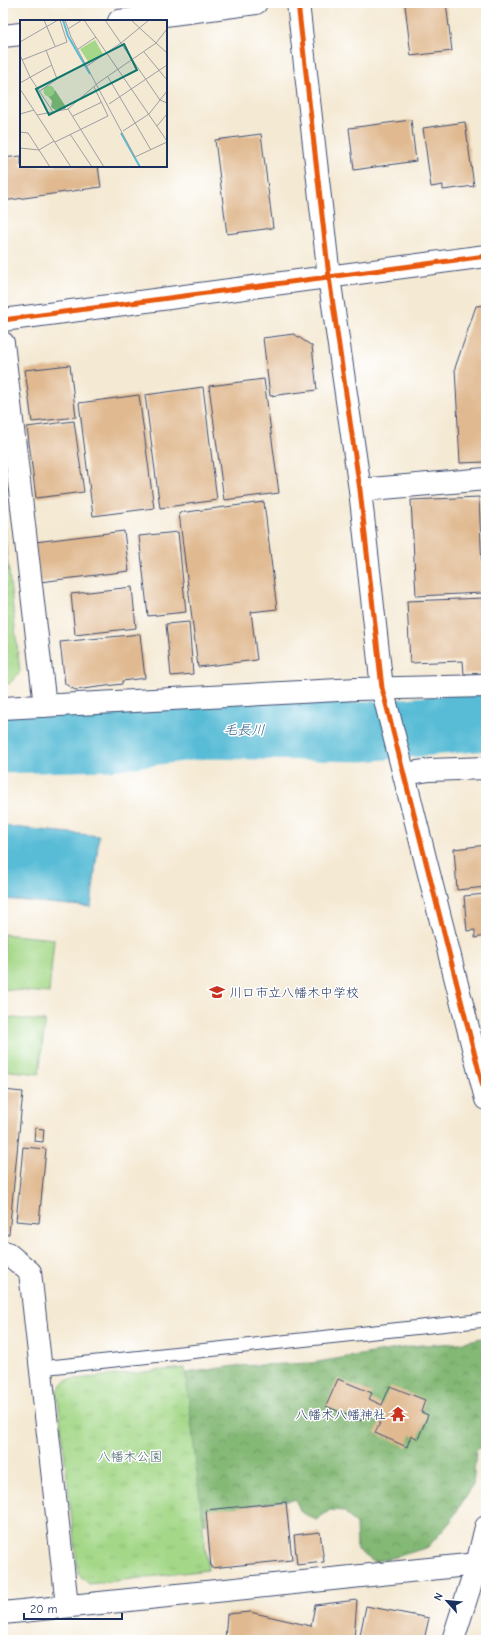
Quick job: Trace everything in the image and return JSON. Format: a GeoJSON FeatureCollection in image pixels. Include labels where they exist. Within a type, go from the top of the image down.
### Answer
{"type":"FeatureCollection","features":[{"type":"Feature","properties":{"kind":"street"},"geometry":{"type":"LineString","coordinates":[[127,20],[256,3]]}},
{"type":"Feature","properties":{"kind":"street"},"geometry":{"type":"LineString","coordinates":[[298,3],[329,277],[360,490],[382,688],[486,1099]]}},
{"type":"Feature","properties":{"kind":"street"},"geometry":{"type":"LineString","coordinates":[[3,36],[20,34]]}},
{"type":"Feature","properties":{"kind":"street"},"geometry":{"type":"LineString","coordinates":[[3,320],[486,256]]}},
{"type":"Feature","properties":{"kind":"street"},"geometry":{"type":"LineString","coordinates":[[3,343],[45,706]]}},
{"type":"Feature","properties":{"kind":"street"},"geometry":{"type":"LineString","coordinates":[[360,490],[486,479]]}},
{"type":"Feature","properties":{"kind":"street"},"geometry":{"type":"LineString","coordinates":[[3,708],[382,688],[486,686]]}},
{"type":"Feature","properties":{"kind":"street"},"geometry":{"type":"LineString","coordinates":[[404,774],[430,770],[486,768]]}},
{"type":"Feature","properties":{"kind":"street"},"geometry":{"type":"LineString","coordinates":[[3,1252],[7,1253],[30,1272],[67,1605]]}},
{"type":"Feature","properties":{"kind":"street"},"geometry":{"type":"LineString","coordinates":[[453,1640],[486,1527]]}},
{"type":"Feature","properties":{"kind":"street"},"geometry":{"type":"LineString","coordinates":[[3,1613],[67,1605],[476,1564]]}},
{"type":"Feature","properties":{"kind":"lane"},"geometry":{"type":"LineString","coordinates":[[41,1368],[486,1320]]}},
{"type":"Feature","properties":{"kind":"green space"},"geometry":{"type":"Polygon","coordinates":[[[3,520],[20,672],[9,684],[3,684],[3,520]]]}},
{"type":"Feature","properties":{"kind":"green space"},"geometry":{"type":"Polygon","coordinates":[[[3,934],[54,939],[49,993],[3,989],[3,934]]]}},
{"type":"Feature","properties":{"kind":"green space"},"geometry":{"type":"Polygon","coordinates":[[[3,1017],[45,1021],[39,1074],[3,1070],[3,1017]]]}},
{"type":"Feature","properties":{"kind":"green space"},"geometry":{"type":"Polygon","coordinates":[[[486,1337],[486,1442],[476,1451],[473,1485],[450,1522],[428,1547],[374,1562],[357,1550],[356,1525],[344,1511],[330,1510],[316,1520],[301,1512],[295,1499],[248,1506],[221,1524],[202,1523],[183,1505],[155,1371],[186,1373],[235,1366],[311,1363],[421,1345],[459,1343],[486,1337]]]}},
{"type":"Feature","properties":{"kind":"green space","name":"八幡木公園"},"geometry":{"type":"Polygon","coordinates":[[[185,1368],[208,1570],[89,1584],[78,1574],[57,1390],[66,1380],[185,1368]]]}},
{"type":"Feature","properties":{"kind":"water"},"geometry":{"type":"Polygon","coordinates":[[[3,826],[99,836],[91,907],[3,899],[3,826]]]}},
{"type":"Feature","properties":{"kind":"building"},"geometry":{"type":"Polygon","coordinates":[[[419,3],[446,3],[452,51],[411,56],[405,5],[419,3]]]}},
{"type":"Feature","properties":{"kind":"building"},"geometry":{"type":"Polygon","coordinates":[[[411,120],[416,161],[354,170],[349,128],[411,120]]]}},
{"type":"Feature","properties":{"kind":"building"},"geometry":{"type":"Polygon","coordinates":[[[465,122],[474,186],[443,190],[443,185],[431,187],[423,128],[465,122]]]}},
{"type":"Feature","properties":{"kind":"building"},"geometry":{"type":"Polygon","coordinates":[[[261,134],[273,228],[227,234],[215,140],[261,134]]]}},
{"type":"Feature","properties":{"kind":"building"},"geometry":{"type":"Polygon","coordinates":[[[20,156],[20,167],[98,167],[101,187],[3,201],[3,158],[20,156]]]}},
{"type":"Feature","properties":{"kind":"building"},"geometry":{"type":"Polygon","coordinates":[[[486,305],[486,462],[460,463],[455,368],[476,306],[486,305]]]}},
{"type":"Feature","properties":{"kind":"building"},"geometry":{"type":"Polygon","coordinates":[[[294,334],[312,346],[317,390],[270,396],[263,338],[294,334]]]}},
{"type":"Feature","properties":{"kind":"building"},"geometry":{"type":"Polygon","coordinates":[[[70,365],[76,417],[32,422],[25,370],[70,365]]]}},
{"type":"Feature","properties":{"kind":"building"},"geometry":{"type":"Polygon","coordinates":[[[264,379],[279,493],[224,500],[209,386],[264,379]]]}},
{"type":"Feature","properties":{"kind":"building"},"geometry":{"type":"Polygon","coordinates":[[[203,387],[217,500],[160,508],[145,395],[203,387]]]}},
{"type":"Feature","properties":{"kind":"building"},"geometry":{"type":"Polygon","coordinates":[[[139,395],[154,508],[93,516],[79,403],[139,395]]]}},
{"type":"Feature","properties":{"kind":"building"},"geometry":{"type":"Polygon","coordinates":[[[74,421],[84,492],[36,498],[27,427],[74,421]]]}},
{"type":"Feature","properties":{"kind":"building"},"geometry":{"type":"Polygon","coordinates":[[[479,497],[483,593],[416,596],[411,500],[479,497]]]}},
{"type":"Feature","properties":{"kind":"building"},"geometry":{"type":"Polygon","coordinates":[[[264,502],[277,609],[251,612],[257,660],[198,667],[179,513],[264,502]]]}},
{"type":"Feature","properties":{"kind":"building"},"geometry":{"type":"Polygon","coordinates":[[[124,531],[129,571],[40,582],[35,542],[124,531]]]}},
{"type":"Feature","properties":{"kind":"building"},"geometry":{"type":"Polygon","coordinates":[[[178,532],[186,612],[148,616],[139,536],[178,532]]]}},
{"type":"Feature","properties":{"kind":"building"},"geometry":{"type":"Polygon","coordinates":[[[132,587],[136,628],[75,635],[71,594],[132,587]]]}},
{"type":"Feature","properties":{"kind":"building"},"geometry":{"type":"Polygon","coordinates":[[[484,598],[486,673],[464,674],[463,661],[410,663],[407,601],[484,598]]]}},
{"type":"Feature","properties":{"kind":"building"},"geometry":{"type":"Polygon","coordinates":[[[189,622],[193,674],[171,676],[166,624],[189,622]]]}},
{"type":"Feature","properties":{"kind":"building"},"geometry":{"type":"Polygon","coordinates":[[[140,634],[145,678],[122,681],[122,684],[75,690],[65,684],[60,642],[140,634]]]}},
{"type":"Feature","properties":{"kind":"building"},"geometry":{"type":"Polygon","coordinates":[[[486,845],[486,887],[457,890],[454,849],[486,845]]]}},
{"type":"Feature","properties":{"kind":"building"},"geometry":{"type":"Polygon","coordinates":[[[486,894],[486,936],[475,938],[475,930],[467,931],[464,896],[486,894]]]}},
{"type":"Feature","properties":{"kind":"building"},"geometry":{"type":"Polygon","coordinates":[[[3,1090],[23,1092],[9,1234],[3,1234],[3,1090]]]}},
{"type":"Feature","properties":{"kind":"building"},"geometry":{"type":"Polygon","coordinates":[[[35,1128],[44,1129],[43,1142],[34,1141],[35,1128]]]}},
{"type":"Feature","properties":{"kind":"building"},"geometry":{"type":"Polygon","coordinates":[[[23,1147],[46,1149],[39,1223],[16,1221],[23,1147]]]}},
{"type":"Feature","properties":{"kind":"building"},"geometry":{"type":"Polygon","coordinates":[[[338,1379],[372,1393],[369,1399],[382,1405],[390,1386],[425,1400],[421,1412],[428,1415],[418,1439],[411,1435],[407,1447],[375,1433],[381,1421],[364,1413],[361,1421],[326,1406],[338,1379]]]}},
{"type":"Feature","properties":{"kind":"building"},"geometry":{"type":"Polygon","coordinates":[[[286,1502],[292,1560],[211,1568],[206,1510],[286,1502]]]}},
{"type":"Feature","properties":{"kind":"building"},"geometry":{"type":"Polygon","coordinates":[[[320,1532],[324,1562],[297,1565],[294,1535],[320,1532]]]}},
{"type":"Feature","properties":{"kind":"building"},"geometry":{"type":"Polygon","coordinates":[[[357,1600],[354,1640],[225,1640],[227,1614],[250,1612],[311,1626],[315,1605],[357,1600]]]}},
{"type":"Feature","properties":{"kind":"building"},"geometry":{"type":"Polygon","coordinates":[[[366,1606],[429,1618],[424,1640],[359,1640],[366,1606]]]}},
{"type":"Feature","properties":{"kind":"waterway","name":"毛長川"},"geometry":{"type":"LineString","coordinates":[[3,744],[110,741],[206,729],[361,732],[486,721]]}},
{"type":"Feature","properties":{"kind":"cycle path"},"geometry":{"type":"LineString","coordinates":[[298,3],[329,277],[360,490],[382,688],[486,1099]]}},
{"type":"Feature","properties":{"kind":"cycle path"},"geometry":{"type":"LineString","coordinates":[[3,320],[486,256]]}},
{"type":"Feature","properties":{"kind":"place","name":"川口市立八幡木中学校"},"geometry":{"type":"Point","coordinates":[217,992]}},
{"type":"Feature","properties":{"kind":"place","name":"八幡木八幡神社"},"geometry":{"type":"Point","coordinates":[398,1414]}}]}
